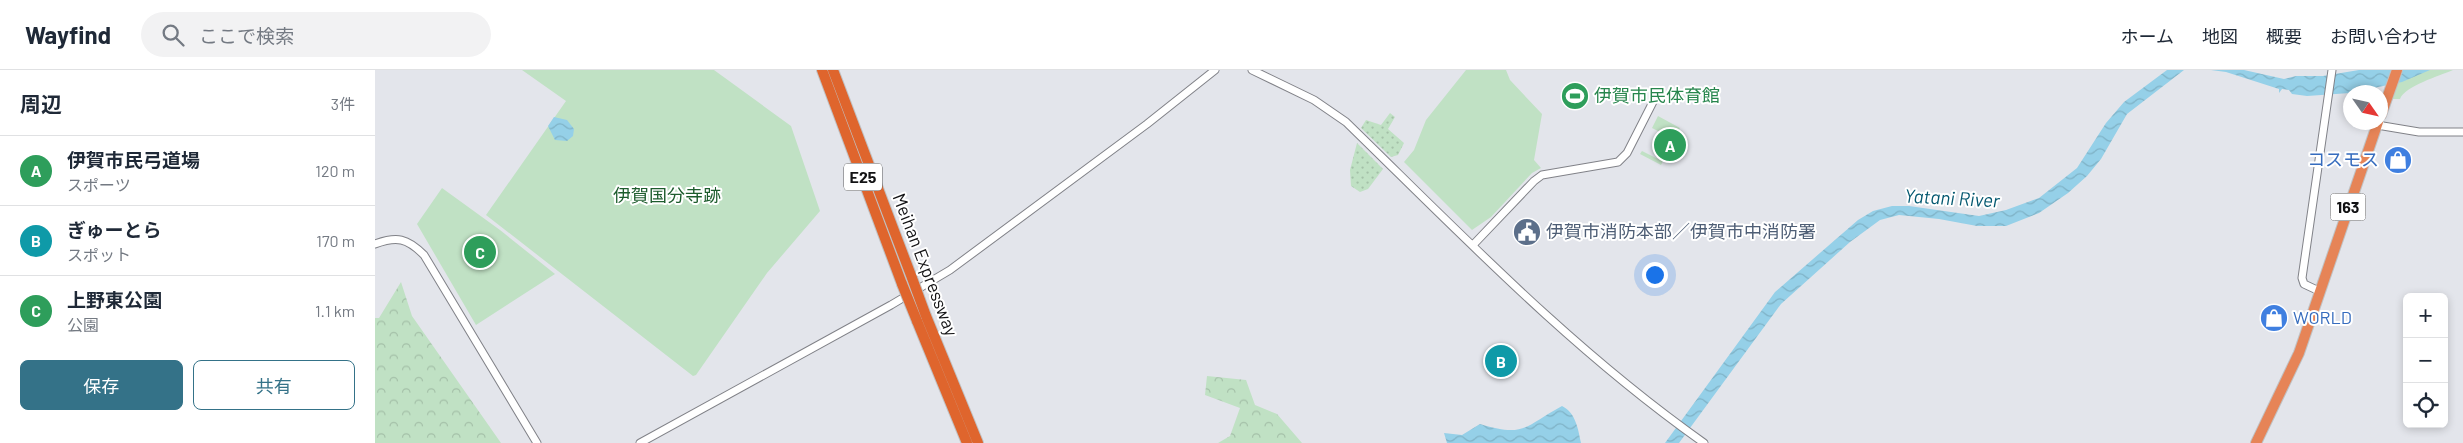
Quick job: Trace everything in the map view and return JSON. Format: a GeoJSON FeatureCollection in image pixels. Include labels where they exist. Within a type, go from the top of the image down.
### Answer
{"type":"FeatureCollection","features":[{"type":"Feature","properties":{"kind":"highway","name":"Meihan Expressway"},"geometry":{"type":"LineString","coordinates":[[822,70],[902,284],[921,318],[978,443]]}},
{"type":"Feature","properties":{"kind":"highway","name":"Meihan Expressway"},"geometry":{"type":"LineString","coordinates":[[833,70],[912,278],[921,318],[967,443]]}},
{"type":"Feature","properties":{"kind":"highway"},"geometry":{"type":"LineString","coordinates":[[2388,93],[2397,70]]}},
{"type":"Feature","properties":{"kind":"highway","name":"163"},"geometry":{"type":"LineString","coordinates":[[2256,443],[2299,353],[2375,130]]}},
{"type":"Feature","properties":{"kind":"street"},"geometry":{"type":"LineString","coordinates":[[640,443],[891,305],[950,270],[1147,124],[1215,70]]}},
{"type":"Feature","properties":{"kind":"street"},"geometry":{"type":"LineString","coordinates":[[1252,70],[1314,100],[1345,122],[1558,327],[1628,386],[1704,443]]}},
{"type":"Feature","properties":{"kind":"street"},"geometry":{"type":"LineString","coordinates":[[2319,291],[2304,284],[2302,278],[2331,70]]}},
{"type":"Feature","properties":{"kind":"street"},"geometry":{"type":"LineString","coordinates":[[1473,245],[1542,175],[1618,162],[1627,153],[1655,98]]}},
{"type":"Feature","properties":{"kind":"street"},"geometry":{"type":"LineString","coordinates":[[2388,126],[2419,132],[2463,132]]}},
{"type":"Feature","properties":{"kind":"street"},"geometry":{"type":"LineString","coordinates":[[375,244],[391,238],[400,239],[424,255],[537,443]]}},
{"type":"Feature","properties":{"kind":"green space","name":"伊賀国分寺跡"},"geometry":{"type":"Polygon","coordinates":[[[522,70],[714,70],[791,126],[820,211],[767,273],[696,375],[693,376],[486,215],[566,101],[522,70]]]}},
{"type":"Feature","properties":{"kind":"green space"},"geometry":{"type":"Polygon","coordinates":[[[1466,70],[1506,70],[1510,80],[1542,114],[1534,160],[1541,168],[1532,173],[1491,217],[1472,230],[1404,162],[1414,150],[1426,120],[1466,70]]]}},
{"type":"Feature","properties":{"kind":"green space"},"geometry":{"type":"Polygon","coordinates":[[[2402,70],[2453,70],[2415,86],[2403,94],[2400,99],[2391,99],[2402,70]]]}},
{"type":"Feature","properties":{"kind":"green space"},"geometry":{"type":"Polygon","coordinates":[[[1390,113],[1395,117],[1388,129],[1404,143],[1398,155],[1391,157],[1361,128],[1366,120],[1381,125],[1390,113]]]}},
{"type":"Feature","properties":{"kind":"green space"},"geometry":{"type":"Polygon","coordinates":[[[1658,116],[1680,128],[1661,165],[1640,154],[1642,151],[1660,160],[1672,138],[1652,128],[1658,116]]]}},
{"type":"Feature","properties":{"kind":"green space"},"geometry":{"type":"Polygon","coordinates":[[[1357,143],[1383,169],[1368,189],[1360,192],[1351,186],[1350,170],[1357,143]]]}},
{"type":"Feature","properties":{"kind":"green space"},"geometry":{"type":"Polygon","coordinates":[[[442,188],[500,230],[555,274],[476,325],[417,224],[442,188]]]}},
{"type":"Feature","properties":{"kind":"green space"},"geometry":{"type":"Polygon","coordinates":[[[401,282],[412,316],[501,443],[375,443],[375,318],[379,318],[401,282]]]}},
{"type":"Feature","properties":{"kind":"green space"},"geometry":{"type":"Polygon","coordinates":[[[1207,376],[1246,380],[1255,405],[1277,414],[1302,443],[1218,443],[1230,436],[1240,408],[1205,395],[1207,376]]]}},
{"type":"Feature","properties":{"kind":"water"},"geometry":{"type":"Polygon","coordinates":[[[2167,70],[2184,70],[2127,114],[2101,159],[2087,176],[2068,193],[2039,213],[2006,226],[1977,226],[1939,219],[1899,215],[1880,220],[1850,242],[1781,304],[1679,443],[1665,443],[1775,292],[1858,220],[1873,211],[1892,206],[1909,206],[1979,216],[2006,210],[2039,198],[2077,168],[2106,123],[2124,102],[2167,70]]]}},
{"type":"Feature","properties":{"kind":"water"},"geometry":{"type":"Polygon","coordinates":[[[2211,70],[2244,70],[2284,79],[2296,76],[2323,76],[2359,70],[2430,70],[2402,82],[2388,85],[2343,85],[2343,93],[2307,96],[2292,94],[2289,90],[2282,89],[2279,93],[2279,89],[2226,72],[2211,70]]]}},
{"type":"Feature","properties":{"kind":"water"},"geometry":{"type":"Polygon","coordinates":[[[554,117],[567,120],[574,129],[573,136],[567,141],[555,140],[548,126],[554,117]]]}},
{"type":"Feature","properties":{"kind":"water"},"geometry":{"type":"Polygon","coordinates":[[[1562,406],[1573,417],[1581,443],[1447,443],[1444,433],[1462,435],[1480,424],[1516,430],[1532,424],[1562,406]]]}},
{"type":"Feature","properties":{"kind":"place","name":"伊賀市民体育館"},"geometry":{"type":"Point","coordinates":[1575,96]}},
{"type":"Feature","properties":{"kind":"place","name":"伊賀市民弓道場"},"geometry":{"type":"Point","coordinates":[1670,145]}},
{"type":"Feature","properties":{"kind":"place","name":"コスモス"},"geometry":{"type":"Point","coordinates":[2398,160]}},
{"type":"Feature","properties":{"kind":"place","name":"伊賀市消防本部／伊賀市中消防署"},"geometry":{"type":"Point","coordinates":[1527,232]}},
{"type":"Feature","properties":{"kind":"place","name":"上野東公園"},"geometry":{"type":"Point","coordinates":[480,252]}},
{"type":"Feature","properties":{"kind":"place","name":"WORLD"},"geometry":{"type":"Point","coordinates":[2274,318]}},
{"type":"Feature","properties":{"kind":"place","name":"ぎゅーとら"},"geometry":{"type":"Point","coordinates":[1501,361]}},
{"type":"Feature","properties":{"kind":"water label","name":"Yatani River"},"geometry":{"type":"Point","coordinates":[1952,198]}}]}
